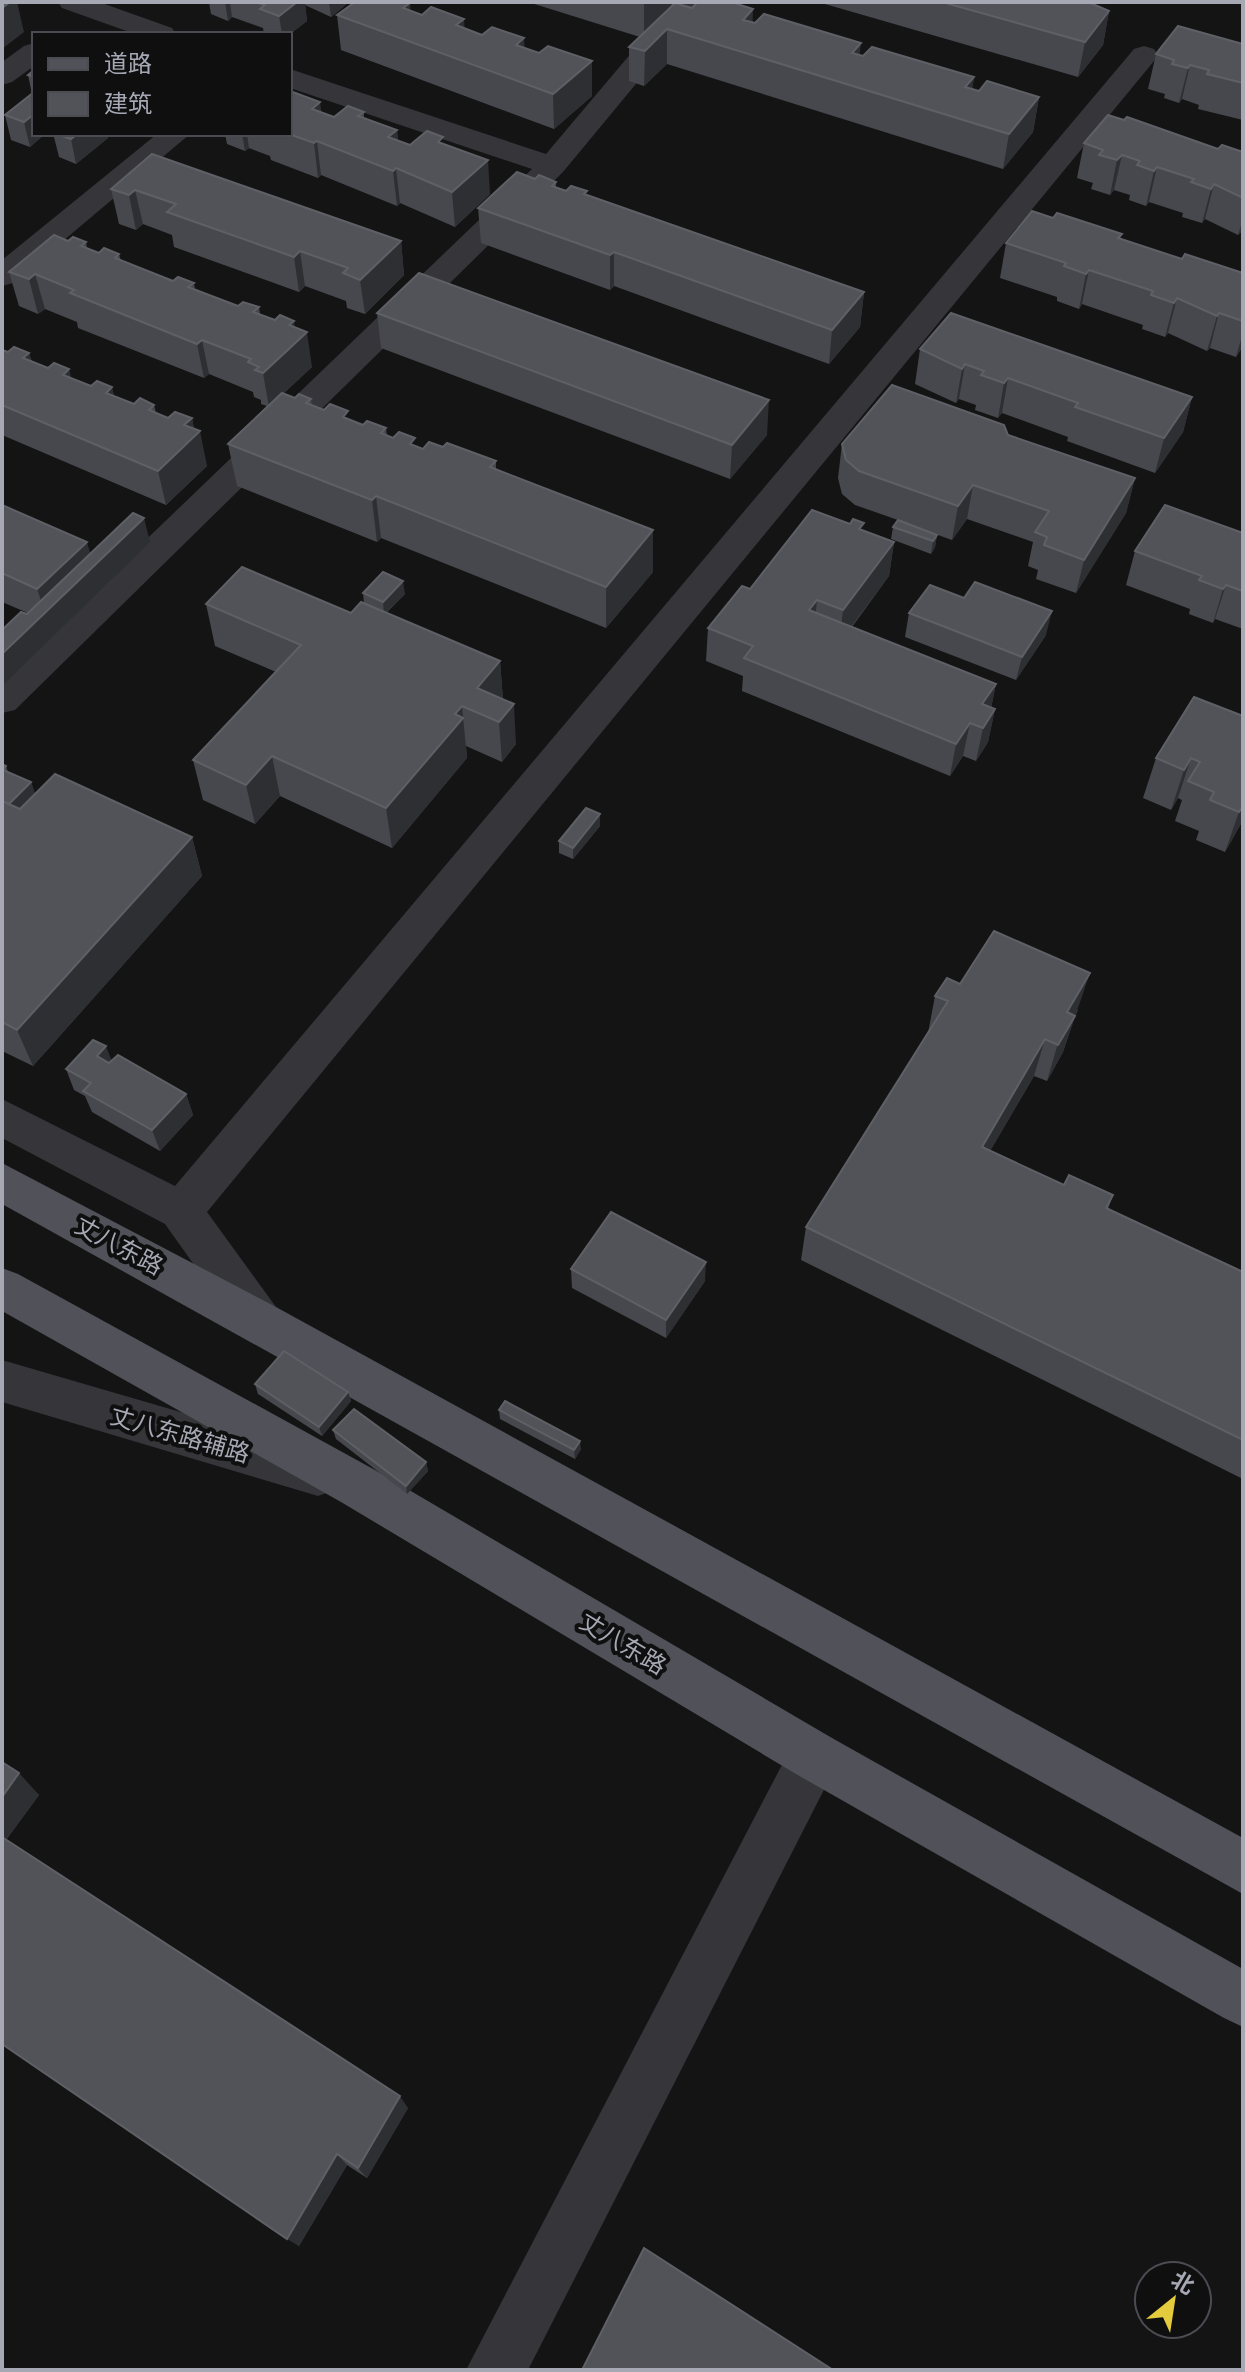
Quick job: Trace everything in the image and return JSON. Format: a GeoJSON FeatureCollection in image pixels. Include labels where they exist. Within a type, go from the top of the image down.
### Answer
{"type":"FeatureCollection","features":[{"type":"Feature","properties":{"kind":"main road","name":"丈八东路"},"geometry":{"type":"LineString","coordinates":[[2,1182],[260,1321],[1243,1867]]}},
{"type":"Feature","properties":{"kind":"main road","name":"丈八东路"},"geometry":{"type":"LineString","coordinates":[[2,1288],[358,1486],[814,1756],[1243,1999]]}},
{"type":"Feature","properties":{"kind":"street"},"geometry":{"type":"LineString","coordinates":[[77,12],[151,30],[167,2]]}},
{"type":"Feature","properties":{"kind":"street"},"geometry":{"type":"LineString","coordinates":[[2,700],[552,166],[664,32],[702,2]]}},
{"type":"Feature","properties":{"kind":"street"},"geometry":{"type":"LineString","coordinates":[[2,76],[32,54]]}},
{"type":"Feature","properties":{"kind":"street"},"geometry":{"type":"LineString","coordinates":[[181,1211],[1144,55]]}},
{"type":"Feature","properties":{"kind":"street"},"geometry":{"type":"LineString","coordinates":[[292,79],[552,166]]}},
{"type":"Feature","properties":{"kind":"street"},"geometry":{"type":"LineString","coordinates":[[2,276],[173,136]]}},
{"type":"Feature","properties":{"kind":"street"},"geometry":{"type":"LineString","coordinates":[[2,1117],[181,1211],[260,1321]]}},
{"type":"Feature","properties":{"kind":"street","name":"丈八东路辅路"},"geometry":{"type":"LineString","coordinates":[[2,1381],[358,1486]]}},
{"type":"Feature","properties":{"kind":"street"},"geometry":{"type":"LineString","coordinates":[[496,2370],[814,1756]]}},
{"type":"Feature","properties":{"kind":"building"},"geometry":{"type":"Polygon","coordinates":[[[255,2],[297,2],[279,16],[260,9],[265,5],[255,2]]]}},
{"type":"Feature","properties":{"kind":"building"},"geometry":{"type":"Polygon","coordinates":[[[355,2],[408,2],[403,8],[422,15],[431,7],[464,19],[456,25],[482,35],[492,27],[524,38],[516,45],[539,53],[548,46],[592,61],[553,94],[337,15],[355,2]]]}},
{"type":"Feature","properties":{"kind":"building"},"geometry":{"type":"Polygon","coordinates":[[[698,2],[731,2],[753,9],[743,20],[755,23],[764,14],[861,43],[852,53],[863,56],[872,47],[974,77],[965,87],[979,91],[987,81],[1039,97],[1009,134],[667,29],[645,51],[629,47],[675,3],[692,8],[698,2]]]}},
{"type":"Feature","properties":{"kind":"building"},"geometry":{"type":"Polygon","coordinates":[[[942,2],[1088,2],[1109,11],[1085,42],[942,2]]]}},
{"type":"Feature","properties":{"kind":"building"},"geometry":{"type":"Polygon","coordinates":[[[1178,26],[1243,44],[1243,83],[1207,74],[1209,70],[1172,64],[1174,60],[1156,54],[1178,26]]]}},
{"type":"Feature","properties":{"kind":"building"},"geometry":{"type":"Polygon","coordinates":[[[292,92],[320,102],[312,109],[334,117],[348,106],[364,112],[358,116],[397,130],[388,137],[410,145],[427,131],[443,137],[438,142],[488,160],[452,192],[396,168],[393,171],[317,141],[314,143],[292,135],[292,92]]]}},
{"type":"Feature","properties":{"kind":"building"},"geometry":{"type":"Polygon","coordinates":[[[32,94],[32,116],[24,122],[5,115],[32,94]]]}},
{"type":"Feature","properties":{"kind":"building"},"geometry":{"type":"Polygon","coordinates":[[[1108,115],[1124,120],[1127,117],[1218,149],[1222,145],[1243,152],[1243,198],[1214,184],[1211,189],[1191,182],[1194,179],[1157,167],[1154,171],[1137,165],[1140,161],[1122,155],[1117,160],[1099,155],[1103,150],[1084,143],[1108,115]]]}},
{"type":"Feature","properties":{"kind":"building"},"geometry":{"type":"Polygon","coordinates":[[[152,154],[401,241],[360,280],[343,273],[348,268],[300,251],[294,257],[167,212],[176,204],[135,190],[129,195],[111,189],[152,154]]]}},
{"type":"Feature","properties":{"kind":"building"},"geometry":{"type":"Polygon","coordinates":[[[517,172],[535,179],[539,175],[556,182],[552,186],[566,191],[571,186],[587,191],[584,194],[864,292],[832,330],[614,252],[610,255],[478,208],[517,172]]]}},
{"type":"Feature","properties":{"kind":"building"},"geometry":{"type":"Polygon","coordinates":[[[1032,211],[1053,218],[1057,213],[1122,234],[1118,238],[1182,259],[1185,254],[1243,273],[1243,321],[1219,313],[1217,316],[1177,298],[1174,303],[1151,295],[1153,291],[1089,270],[1086,274],[1064,266],[1066,263],[1006,243],[1032,211]]]}},
{"type":"Feature","properties":{"kind":"building"},"geometry":{"type":"Polygon","coordinates":[[[54,235],[68,241],[73,237],[86,242],[81,246],[99,253],[104,248],[119,254],[115,258],[173,281],[178,277],[194,283],[188,287],[238,306],[243,302],[259,307],[253,312],[275,320],[280,315],[294,321],[289,325],[307,332],[263,373],[255,370],[259,367],[248,362],[251,359],[202,340],[197,344],[70,293],[74,290],[35,274],[29,279],[9,272],[54,235]]]}},
{"type":"Feature","properties":{"kind":"building"},"geometry":{"type":"Polygon","coordinates":[[[419,273],[769,400],[732,445],[377,313],[419,273]]]}},
{"type":"Feature","properties":{"kind":"building"},"geometry":{"type":"Polygon","coordinates":[[[951,313],[1192,397],[1164,438],[1075,407],[1078,403],[1008,378],[1004,383],[981,375],[984,371],[965,364],[962,369],[920,349],[951,313]]]}},
{"type":"Feature","properties":{"kind":"building"},"geometry":{"type":"Polygon","coordinates":[[[14,347],[29,353],[23,358],[48,368],[54,363],[69,369],[63,375],[91,386],[97,381],[112,387],[106,393],[134,404],[140,398],[154,405],[149,410],[168,418],[175,412],[192,418],[184,425],[200,431],[158,471],[2,405],[2,350],[8,352],[14,347]]]}},
{"type":"Feature","properties":{"kind":"building"},"geometry":{"type":"Polygon","coordinates":[[[892,385],[1004,425],[1008,435],[1135,478],[1084,560],[1044,545],[1047,537],[1035,532],[1049,511],[973,485],[958,506],[859,471],[846,460],[842,444],[892,385]]]}},
{"type":"Feature","properties":{"kind":"building"},"geometry":{"type":"Polygon","coordinates":[[[282,393],[295,398],[299,394],[311,399],[306,403],[324,410],[330,404],[348,411],[343,417],[363,425],[367,421],[386,428],[381,433],[393,438],[399,432],[415,438],[410,444],[423,449],[429,442],[443,447],[447,443],[496,461],[490,467],[653,530],[606,587],[376,496],[372,500],[228,444],[282,393]]]}},
{"type":"Feature","properties":{"kind":"building"},"geometry":{"type":"Polygon","coordinates":[[[2,505],[87,542],[37,589],[2,573],[2,505]]]}},
{"type":"Feature","properties":{"kind":"building"},"geometry":{"type":"Polygon","coordinates":[[[1165,505],[1243,533],[1243,591],[1226,585],[1223,589],[1199,580],[1202,576],[1135,551],[1165,505]]]}},
{"type":"Feature","properties":{"kind":"building"},"geometry":{"type":"Polygon","coordinates":[[[812,510],[850,524],[853,519],[864,523],[859,529],[894,542],[843,610],[817,600],[809,610],[996,684],[982,704],[995,709],[983,728],[970,723],[956,744],[744,658],[753,646],[708,628],[742,586],[750,589],[812,510]]]}},
{"type":"Feature","properties":{"kind":"building"},"geometry":{"type":"Polygon","coordinates":[[[133,513],[144,518],[2,654],[2,630],[21,612],[27,614],[133,513]]]}},
{"type":"Feature","properties":{"kind":"building"},"geometry":{"type":"Polygon","coordinates":[[[898,520],[937,535],[933,541],[893,527],[898,520]]]}},
{"type":"Feature","properties":{"kind":"building"},"geometry":{"type":"Polygon","coordinates":[[[242,567],[351,613],[361,602],[500,661],[477,688],[514,704],[499,722],[462,706],[455,714],[463,718],[386,808],[272,756],[246,785],[193,760],[301,645],[206,604],[242,567]]]}},
{"type":"Feature","properties":{"kind":"building"},"geometry":{"type":"Polygon","coordinates":[[[383,572],[403,581],[383,602],[363,593],[383,572]]]}},
{"type":"Feature","properties":{"kind":"building"},"geometry":{"type":"Polygon","coordinates":[[[975,582],[1052,611],[1022,657],[909,613],[930,585],[964,598],[975,582]]]}},
{"type":"Feature","properties":{"kind":"building"},"geometry":{"type":"Polygon","coordinates":[[[1194,697],[1243,716],[1243,806],[1239,812],[1210,800],[1214,792],[1188,781],[1200,762],[1191,758],[1184,770],[1156,758],[1194,697]]]}},
{"type":"Feature","properties":{"kind":"building"},"geometry":{"type":"Polygon","coordinates":[[[2,764],[6,766],[3,770],[31,782],[9,804],[2,801],[2,764]]]}},
{"type":"Feature","properties":{"kind":"building"},"geometry":{"type":"Polygon","coordinates":[[[55,774],[192,837],[17,1030],[2,1022],[2,801],[20,809],[55,774]]]}},
{"type":"Feature","properties":{"kind":"building"},"geometry":{"type":"Polygon","coordinates":[[[586,808],[600,814],[573,848],[559,841],[586,808]]]}},
{"type":"Feature","properties":{"kind":"building"},"geometry":{"type":"Polygon","coordinates":[[[994,931],[1090,973],[1067,1012],[1075,1016],[1058,1045],[1045,1039],[982,1147],[1064,1185],[1069,1175],[1113,1195],[1106,1208],[1243,1272],[1243,1440],[806,1227],[948,1001],[935,996],[947,978],[960,984],[994,931]]]}},
{"type":"Feature","properties":{"kind":"building"},"geometry":{"type":"Polygon","coordinates":[[[93,1040],[106,1046],[97,1056],[109,1063],[118,1055],[186,1094],[152,1130],[83,1091],[91,1083],[66,1069],[93,1040]]]}},
{"type":"Feature","properties":{"kind":"building"},"geometry":{"type":"Polygon","coordinates":[[[611,1212],[706,1262],[666,1320],[571,1269],[611,1212]]]}},
{"type":"Feature","properties":{"kind":"building"},"geometry":{"type":"Polygon","coordinates":[[[284,1351],[348,1392],[319,1427],[255,1384],[284,1351]]]}},
{"type":"Feature","properties":{"kind":"building"},"geometry":{"type":"Polygon","coordinates":[[[505,1401],[580,1441],[574,1450],[499,1410],[505,1401]]]}},
{"type":"Feature","properties":{"kind":"building"},"geometry":{"type":"Polygon","coordinates":[[[354,1409],[426,1462],[406,1486],[333,1430],[354,1409]]]}},
{"type":"Feature","properties":{"kind":"building"},"geometry":{"type":"Polygon","coordinates":[[[2,1762],[19,1773],[2,1797],[2,1762]]]}},
{"type":"Feature","properties":{"kind":"building"},"geometry":{"type":"Polygon","coordinates":[[[2,1837],[400,2096],[358,2168],[337,2154],[287,2239],[2,2044],[2,1837]]]}},
{"type":"Feature","properties":{"kind":"building"},"geometry":{"type":"Polygon","coordinates":[[[644,2248],[833,2370],[582,2370],[644,2248]]]}}]}
